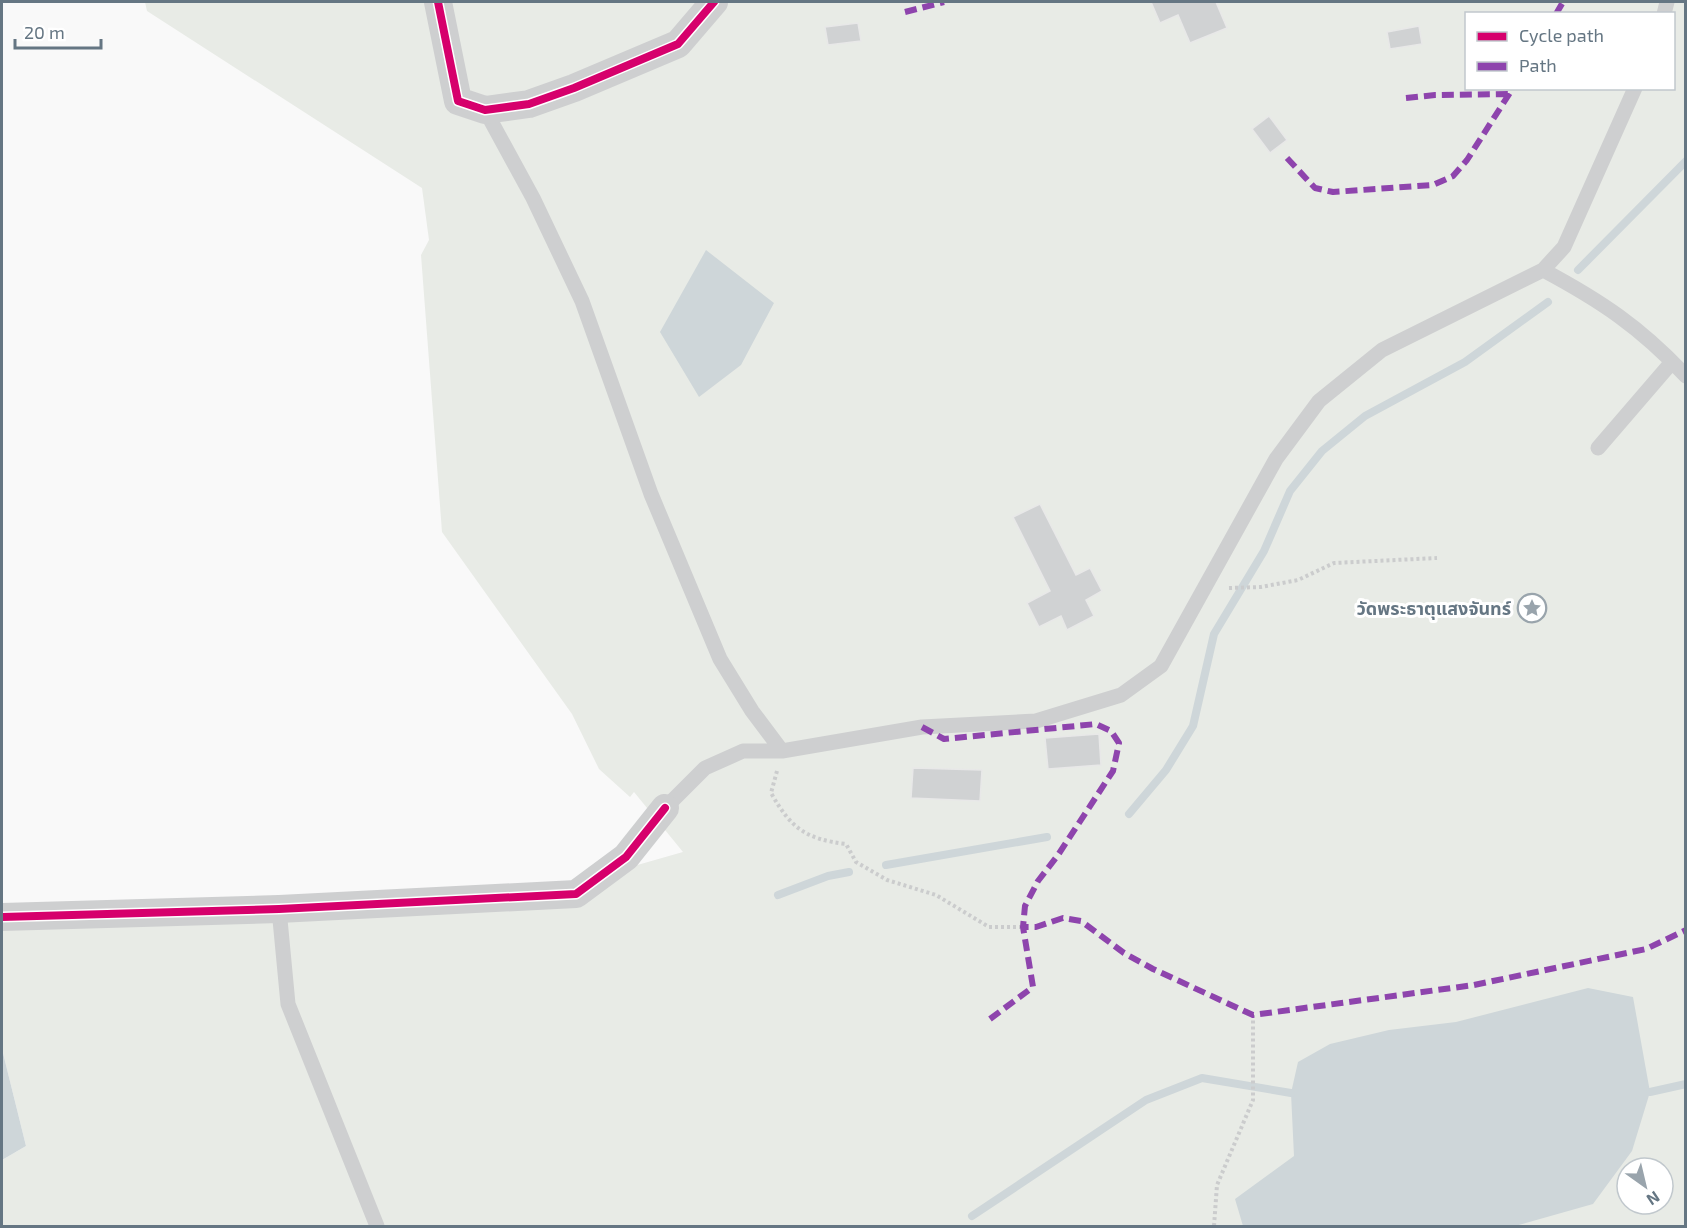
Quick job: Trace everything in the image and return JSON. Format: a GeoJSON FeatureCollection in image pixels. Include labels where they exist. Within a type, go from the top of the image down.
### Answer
{"type":"FeatureCollection","features":[{"type":"Feature","properties":{"kind":"street"},"geometry":{"type":"LineString","coordinates":[[438,2],[458,101],[485,110],[529,104],[678,44],[714,2]]}},
{"type":"Feature","properties":{"kind":"street"},"geometry":{"type":"LineString","coordinates":[[2,917],[279,909],[576,894],[626,857],[664,808]]}},
{"type":"Feature","properties":{"kind":"lane"},"geometry":{"type":"LineString","coordinates":[[664,808],[705,768],[743,751],[782,751],[922,727],[1036,721],[1121,695],[1161,666],[1276,459],[1319,401],[1382,350],[1543,270],[1564,247],[1634,90]]}},
{"type":"Feature","properties":{"kind":"lane"},"geometry":{"type":"LineString","coordinates":[[485,110],[533,198],[582,301],[651,494],[720,659],[752,711],[782,751]]}},
{"type":"Feature","properties":{"kind":"lane"},"geometry":{"type":"LineString","coordinates":[[1543,270],[1616,312],[1686,376]]}},
{"type":"Feature","properties":{"kind":"lane"},"geometry":{"type":"LineString","coordinates":[[1598,448],[1672,362]]}},
{"type":"Feature","properties":{"kind":"lane"},"geometry":{"type":"LineString","coordinates":[[279,909],[288,1004],[377,1227]]}},
{"type":"Feature","properties":{"kind":"path"},"geometry":{"type":"LineString","coordinates":[[1222,589],[1261,587],[1298,580],[1335,563],[1437,558]]}},
{"type":"Feature","properties":{"kind":"path"},"geometry":{"type":"LineString","coordinates":[[782,751],[771,793],[787,820],[819,841],[846,844],[856,862],[886,880],[936,895],[989,927],[1023,927]]}},
{"type":"Feature","properties":{"kind":"path"},"geometry":{"type":"LineString","coordinates":[[1214,1227],[1217,1185],[1253,1100],[1251,1047],[1253,1015]]}},
{"type":"Feature","properties":{"kind":"shaded area"},"geometry":{"type":"Polygon","coordinates":[[[145,2],[1685,2],[1685,1226],[2,1226],[2,1160],[26,1146],[2,1049],[2,930],[560,906],[634,866],[683,852],[634,792],[630,797],[599,769],[572,714],[442,532],[421,255],[429,240],[422,188],[147,11],[145,2]]]}},
{"type":"Feature","properties":{"kind":"shaded area"},"geometry":{"type":"Polygon","coordinates":[[[706,250],[774,303],[741,365],[699,397],[660,332],[706,250]]]}},
{"type":"Feature","properties":{"kind":"shaded area"},"geometry":{"type":"Polygon","coordinates":[[[1588,988],[1633,997],[1650,1092],[1632,1151],[1628,1156],[1615,1156],[1615,1174],[1593,1204],[1515,1226],[1243,1226],[1235,1199],[1294,1156],[1291,1093],[1298,1062],[1330,1044],[1389,1030],[1456,1022],[1588,988]]]}},
{"type":"Feature","properties":{"kind":"shaded area"},"geometry":{"type":"Polygon","coordinates":[[[2,1049],[26,1146],[2,1160],[2,1049]]]}},
{"type":"Feature","properties":{"kind":"building"},"geometry":{"type":"Polygon","coordinates":[[[1151,2],[1216,2],[1227,28],[1190,43],[1178,15],[1160,23],[1151,2]]]}},
{"type":"Feature","properties":{"kind":"building"},"geometry":{"type":"Polygon","coordinates":[[[858,23],[861,41],[828,45],[825,27],[858,23]]]}},
{"type":"Feature","properties":{"kind":"building"},"geometry":{"type":"Polygon","coordinates":[[[1419,26],[1422,44],[1390,49],[1387,32],[1419,26]]]}},
{"type":"Feature","properties":{"kind":"building"},"geometry":{"type":"Polygon","coordinates":[[[1269,116],[1287,140],[1270,153],[1252,129],[1269,116]]]}},
{"type":"Feature","properties":{"kind":"building"},"geometry":{"type":"Polygon","coordinates":[[[1040,504],[1076,575],[1090,568],[1102,591],[1086,600],[1094,616],[1067,630],[1061,616],[1039,627],[1027,603],[1050,591],[1013,517],[1040,504]]]}},
{"type":"Feature","properties":{"kind":"building"},"geometry":{"type":"Polygon","coordinates":[[[1099,734],[1101,765],[1048,769],[1045,738],[1099,734]]]}},
{"type":"Feature","properties":{"kind":"building"},"geometry":{"type":"Polygon","coordinates":[[[913,768],[982,770],[980,801],[911,798],[913,768]]]}},
{"type":"Feature","properties":{"kind":"waterway"},"geometry":{"type":"LineString","coordinates":[[1578,270],[1686,161]]}},
{"type":"Feature","properties":{"kind":"waterway"},"geometry":{"type":"LineString","coordinates":[[1129,814],[1166,770],[1193,726],[1214,634],[1264,551],[1290,491],[1322,451],[1365,416],[1465,362],[1548,302]]}},
{"type":"Feature","properties":{"kind":"waterway"},"geometry":{"type":"LineString","coordinates":[[886,865],[1047,837]]}},
{"type":"Feature","properties":{"kind":"waterway"},"geometry":{"type":"LineString","coordinates":[[778,895],[828,876],[849,872]]}},
{"type":"Feature","properties":{"kind":"waterway"},"geometry":{"type":"LineString","coordinates":[[972,1216],[1146,1100],[1202,1078],[1291,1093]]}},
{"type":"Feature","properties":{"kind":"waterway"},"geometry":{"type":"LineString","coordinates":[[1650,1092],[1686,1084]]}},
{"type":"Feature","properties":{"kind":"marked path"},"geometry":{"type":"LineString","coordinates":[[905,12],[944,2]]}},
{"type":"Feature","properties":{"kind":"marked path"},"geometry":{"type":"LineString","coordinates":[[1557,12],[1563,2]]}},
{"type":"Feature","properties":{"kind":"marked path"},"geometry":{"type":"LineString","coordinates":[[1287,158],[1315,188],[1333,192],[1433,185],[1453,176],[1467,160],[1512,90]]}},
{"type":"Feature","properties":{"kind":"marked path"},"geometry":{"type":"LineString","coordinates":[[1406,98],[1435,95],[1510,94]]}},
{"type":"Feature","properties":{"kind":"marked path"},"geometry":{"type":"LineString","coordinates":[[922,727],[944,739],[1096,724],[1111,731],[1119,743],[1113,771],[1058,855],[1038,881],[1025,906],[1023,927]]}},
{"type":"Feature","properties":{"kind":"marked path"},"geometry":{"type":"LineString","coordinates":[[990,1019],[1033,987],[1023,927],[1036,927],[1063,918],[1081,921],[1124,953],[1153,969],[1253,1015],[1474,985],[1646,949],[1686,930]]}},
{"type":"Feature","properties":{"kind":"cycle path"},"geometry":{"type":"LineString","coordinates":[[438,2],[458,101],[485,110],[529,104],[574,88],[678,44],[714,2]]}},
{"type":"Feature","properties":{"kind":"cycle path"},"geometry":{"type":"LineString","coordinates":[[2,917],[279,909],[576,894],[626,857],[665,808]]}},
{"type":"Feature","properties":{"kind":"place","name":"วัดพระธาตุแสงจันทร์"},"geometry":{"type":"Point","coordinates":[1532,608]}}]}
